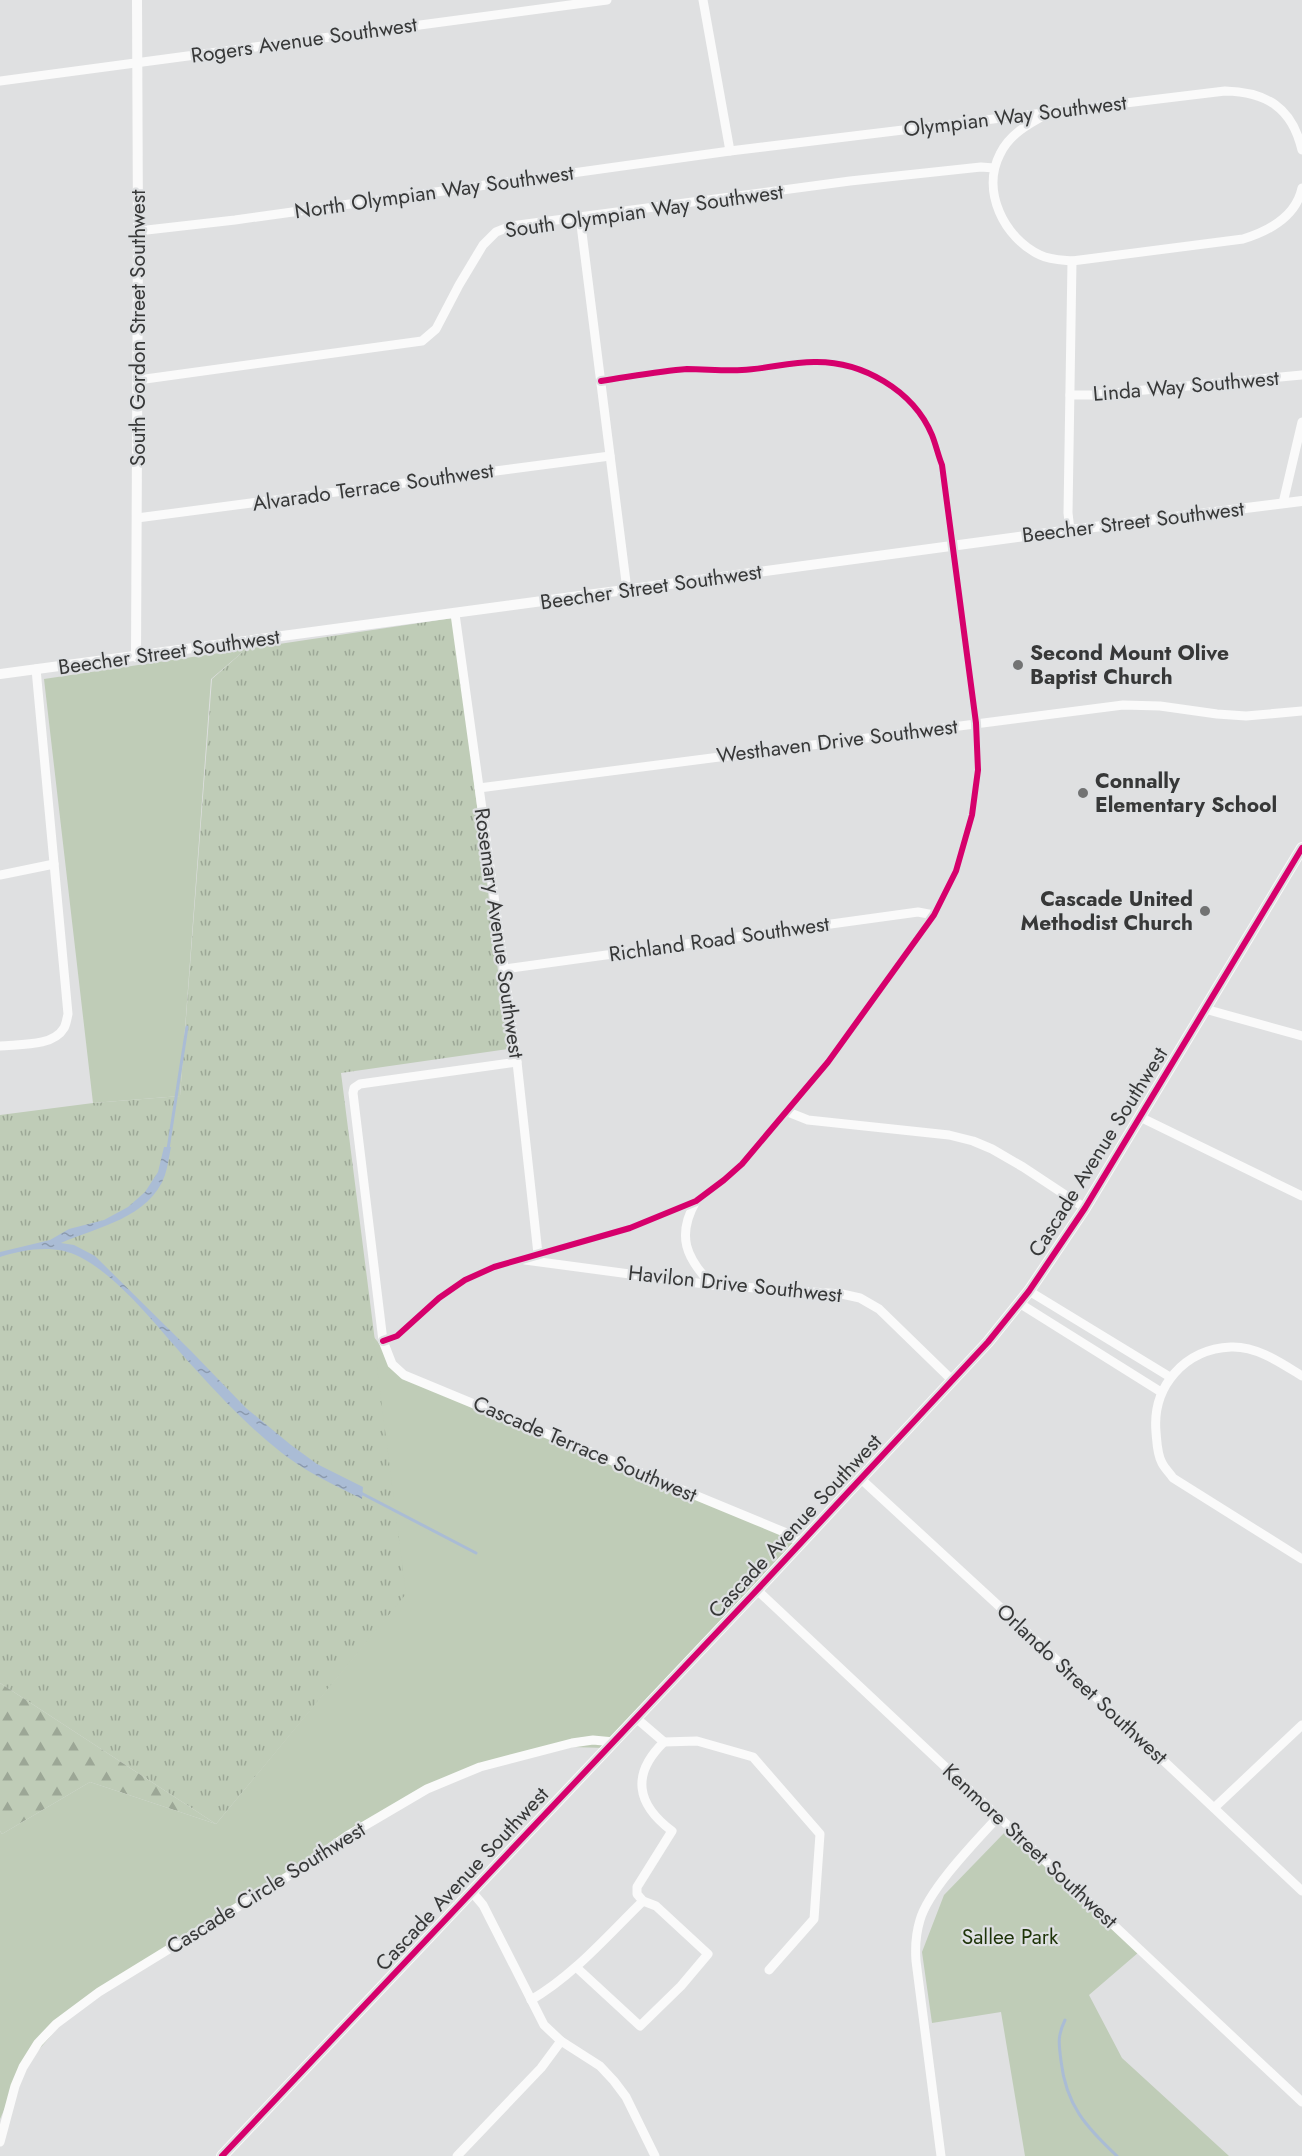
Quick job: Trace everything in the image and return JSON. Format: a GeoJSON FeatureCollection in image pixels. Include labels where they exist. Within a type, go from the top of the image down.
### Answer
{"type":"FeatureCollection","features":[{"type":"Feature","properties":{"kind":"main road","name":"Cascade Avenue Southwest"},"geometry":{"type":"LineString","coordinates":[[222,2156],[953,1381],[1029,1291],[1084,1208],[1302,849]]}},
{"type":"Feature","properties":{"kind":"street","name":"South Gordon Street Southwest"},"geometry":{"type":"LineString","coordinates":[[136,657],[137,0]]}},
{"type":"Feature","properties":{"kind":"street","name":"Rogers Avenue Southwest"},"geometry":{"type":"LineString","coordinates":[[0,81],[607,0]]}},
{"type":"Feature","properties":{"kind":"street"},"geometry":{"type":"LineString","coordinates":[[703,0],[730,151]]}},
{"type":"Feature","properties":{"kind":"street","name":"Olympian Way Southwest"},"geometry":{"type":"LineString","coordinates":[[730,151],[1225,91],[1243,91],[1264,98],[1302,126]]}},
{"type":"Feature","properties":{"kind":"street"},"geometry":{"type":"LineString","coordinates":[[1048,112],[1011,138],[1000,152],[994,168],[992,186],[1002,218],[1016,237],[1028,248],[1042,256],[1072,261],[1243,239],[1265,232],[1286,217],[1300,196],[1302,188]]}},
{"type":"Feature","properties":{"kind":"street","name":"Olympian Way Southwest"},"geometry":{"type":"LineString","coordinates":[[1291,119],[1301,145]]}},
{"type":"Feature","properties":{"kind":"street","name":"North Olympian Way Southwest"},"geometry":{"type":"LineString","coordinates":[[138,231],[235,220],[730,151]]}},
{"type":"Feature","properties":{"kind":"street","name":"South Olympian Way Southwest"},"geometry":{"type":"LineString","coordinates":[[138,380],[422,341],[436,329],[483,245],[496,232],[511,226],[850,181],[981,166],[994,168]]}},
{"type":"Feature","properties":{"kind":"street"},"geometry":{"type":"LineString","coordinates":[[580,217],[627,590]]}},
{"type":"Feature","properties":{"kind":"street"},"geometry":{"type":"LineString","coordinates":[[1070,530],[1068,513],[1072,261]]}},
{"type":"Feature","properties":{"kind":"street"},"geometry":{"type":"LineString","coordinates":[[383,1341],[397,1336],[439,1298],[465,1280],[494,1267],[630,1228],[696,1200],[742,1164],[828,1062],[934,915],[956,871],[972,815],[978,770],[976,723],[942,465],[932,434],[906,398],[889,384],[870,374],[843,365],[814,362],[742,370],[686,369],[601,381]]}},
{"type":"Feature","properties":{"kind":"street","name":"Linda Way Southwest"},"geometry":{"type":"LineString","coordinates":[[1070,395],[1092,395],[1302,375]]}},
{"type":"Feature","properties":{"kind":"street"},"geometry":{"type":"LineString","coordinates":[[1282,503],[1302,422]]}},
{"type":"Feature","properties":{"kind":"street","name":"Alvarado Terrace Southwest"},"geometry":{"type":"LineString","coordinates":[[137,518],[610,456]]}},
{"type":"Feature","properties":{"kind":"street","name":"Beecher Street Southwest"},"geometry":{"type":"LineString","coordinates":[[0,674],[1070,530],[1302,501]]}},
{"type":"Feature","properties":{"kind":"street","name":"Rosemary Avenue Southwest"},"geometry":{"type":"LineString","coordinates":[[455,614],[517,1062],[538,1254]]}},
{"type":"Feature","properties":{"kind":"street"},"geometry":{"type":"LineString","coordinates":[[0,1046],[45,1041],[56,1037],[64,1028],[68,1014],[36,669]]}},
{"type":"Feature","properties":{"kind":"street","name":"Westhaven Drive Southwest"},"geometry":{"type":"LineString","coordinates":[[479,788],[1123,705],[1160,706],[1246,716],[1302,711]]}},
{"type":"Feature","properties":{"kind":"street"},"geometry":{"type":"LineString","coordinates":[[0,874],[54,864]]}},
{"type":"Feature","properties":{"kind":"street","name":"Richland Road Southwest"},"geometry":{"type":"LineString","coordinates":[[504,969],[918,912],[934,915]]}},
{"type":"Feature","properties":{"kind":"street"},"geometry":{"type":"LineString","coordinates":[[1205,1010],[1302,1036]]}},
{"type":"Feature","properties":{"kind":"street","name":"Cascade Terrace Southwest"},"geometry":{"type":"LineString","coordinates":[[517,1062],[360,1084],[354,1088],[354,1105],[383,1341],[392,1364],[404,1375],[784,1532],[801,1543]]}},
{"type":"Feature","properties":{"kind":"street"},"geometry":{"type":"LineString","coordinates":[[788,1112],[808,1120],[949,1135],[973,1141],[1023,1167],[1084,1208]]}},
{"type":"Feature","properties":{"kind":"street"},"geometry":{"type":"LineString","coordinates":[[1140,1117],[1302,1196]]}},
{"type":"Feature","properties":{"kind":"street"},"geometry":{"type":"LineString","coordinates":[[696,1200],[686,1223],[686,1245],[694,1266],[712,1285]]}},
{"type":"Feature","properties":{"kind":"street","name":"Havilon Drive Southwest"},"geometry":{"type":"LineString","coordinates":[[521,1259],[712,1285],[842,1294],[860,1298],[879,1309],[953,1381]]}},
{"type":"Feature","properties":{"kind":"street"},"geometry":{"type":"LineString","coordinates":[[1029,1291],[1170,1377]]}},
{"type":"Feature","properties":{"kind":"street"},"geometry":{"type":"LineString","coordinates":[[1019,1303],[1161,1392]]}},
{"type":"Feature","properties":{"kind":"street"},"geometry":{"type":"LineString","coordinates":[[1302,1377],[1256,1351],[1233,1347],[1210,1350],[1188,1360],[1170,1377],[1161,1392],[1155,1417],[1157,1448],[1162,1464],[1173,1478],[1302,1559]]}},
{"type":"Feature","properties":{"kind":"street","name":"Orlando Street Southwest"},"geometry":{"type":"LineString","coordinates":[[861,1479],[1302,1891]]}},
{"type":"Feature","properties":{"kind":"street","name":"Kenmore Street Southwest"},"geometry":{"type":"LineString","coordinates":[[757,1590],[1302,2102]]}},
{"type":"Feature","properties":{"kind":"street"},"geometry":{"type":"LineString","coordinates":[[636,1718],[664,1742]]}},
{"type":"Feature","properties":{"kind":"street"},"geometry":{"type":"LineString","coordinates":[[1214,1808],[1302,1725]]}},
{"type":"Feature","properties":{"kind":"street","name":"Cascade Circle Southwest"},"geometry":{"type":"LineString","coordinates":[[0,2142],[15,2086],[23,2067],[38,2043],[56,2024],[99,1992],[303,1866],[346,1836],[427,1789],[480,1767],[572,1743],[593,1740],[614,1742]]}},
{"type":"Feature","properties":{"kind":"street"},"geometry":{"type":"LineString","coordinates":[[576,1967],[640,2026],[681,1986],[708,1954],[656,1906],[643,1901],[637,1894],[637,1887],[672,1831],[660,1822],[649,1808],[641,1792],[640,1780],[643,1770],[656,1749],[664,1742],[697,1741],[753,1757],[820,1834],[814,1919],[769,1970]]}},
{"type":"Feature","properties":{"kind":"street"},"geometry":{"type":"LineString","coordinates":[[941,2156],[915,1942],[920,1918],[930,1898],[967,1851],[998,1817]]}},
{"type":"Feature","properties":{"kind":"street"},"geometry":{"type":"LineString","coordinates":[[472,1892],[483,1905],[544,2025],[561,2041],[600,2066],[614,2081],[626,2097],[655,2156]]}},
{"type":"Feature","properties":{"kind":"street"},"geometry":{"type":"LineString","coordinates":[[531,2000],[549,1990],[576,1967],[643,1901]]}},
{"type":"Feature","properties":{"kind":"street"},"geometry":{"type":"LineString","coordinates":[[457,2156],[541,2068],[561,2041]]}},
{"type":"Feature","properties":{"kind":"green space"},"geometry":{"type":"Polygon","coordinates":[[[453,618],[508,1049],[341,1073],[407,1594],[216,1824],[0,1683],[0,1115],[93,1103],[180,1096],[212,679],[246,649],[453,618]]]}},
{"type":"Feature","properties":{"kind":"green space"},"geometry":{"type":"Polygon","coordinates":[[[246,649],[211,679],[180,1096],[93,1103],[44,679],[246,649]]]}},
{"type":"Feature","properties":{"kind":"green space"},"geometry":{"type":"Polygon","coordinates":[[[373,1336],[407,1378],[806,1540],[605,1748],[572,1747],[457,1774],[393,1809],[69,2015],[22,2069],[0,2119],[0,1831],[2,1834],[90,1782],[216,1824],[406,1594],[373,1336]]]}},
{"type":"Feature","properties":{"kind":"green space"},"geometry":{"type":"Polygon","coordinates":[[[0,1683],[216,1824],[90,1782],[2,1834],[0,1831],[0,1683]]]}},
{"type":"Feature","properties":{"kind":"green space","name":"Sallee Park"},"geometry":{"type":"Polygon","coordinates":[[[1006,1831],[1139,1952],[1089,1995],[1122,2058],[1229,2156],[1025,2156],[1001,2012],[932,2023],[922,1952],[944,1895],[1006,1831]]]}},
{"type":"Feature","properties":{"kind":"water"},"geometry":{"type":"Polygon","coordinates":[[[164,1147],[171,1147],[166,1172],[158,1190],[147,1202],[121,1219],[61,1243],[74,1245],[95,1256],[246,1408],[317,1464],[363,1487],[362,1499],[305,1469],[262,1436],[209,1384],[142,1309],[112,1279],[96,1267],[80,1257],[61,1250],[30,1250],[0,1257],[0,1252],[50,1240],[69,1229],[104,1220],[128,1207],[145,1192],[158,1172],[164,1147]]]}},
{"type":"Feature","properties":{"kind":"waterway"},"geometry":{"type":"LineString","coordinates":[[168,1149],[187,1027]]}},
{"type":"Feature","properties":{"kind":"waterway"},"geometry":{"type":"LineString","coordinates":[[359,1492],[476,1553]]}},
{"type":"Feature","properties":{"kind":"waterway"},"geometry":{"type":"LineString","coordinates":[[1065,2020],[1059,2045],[1068,2090],[1073,2103],[1087,2125],[1117,2156]]}},
{"type":"Feature","properties":{"kind":"cycle path"},"geometry":{"type":"LineString","coordinates":[[383,1341],[397,1336],[439,1298],[465,1280],[494,1267],[630,1228],[696,1201],[742,1164],[828,1062],[934,915],[956,871],[972,815],[978,770],[976,723],[942,465],[932,435],[912,404],[884,381],[850,367],[832,363],[805,362],[742,370],[687,369],[601,381]]}},
{"type":"Feature","properties":{"kind":"cycle path"},"geometry":{"type":"LineString","coordinates":[[222,2156],[988,1342],[1029,1291],[1085,1208],[1302,848]]}},
{"type":"Feature","properties":{"kind":"place","name":"Second Mount Olive Baptist Church"},"geometry":{"type":"Point","coordinates":[1018,665]}},
{"type":"Feature","properties":{"kind":"place","name":"Connally Elementary School"},"geometry":{"type":"Point","coordinates":[1083,793]}},
{"type":"Feature","properties":{"kind":"place","name":"Cascade United Methodist Church"},"geometry":{"type":"Point","coordinates":[1205,911]}}]}
